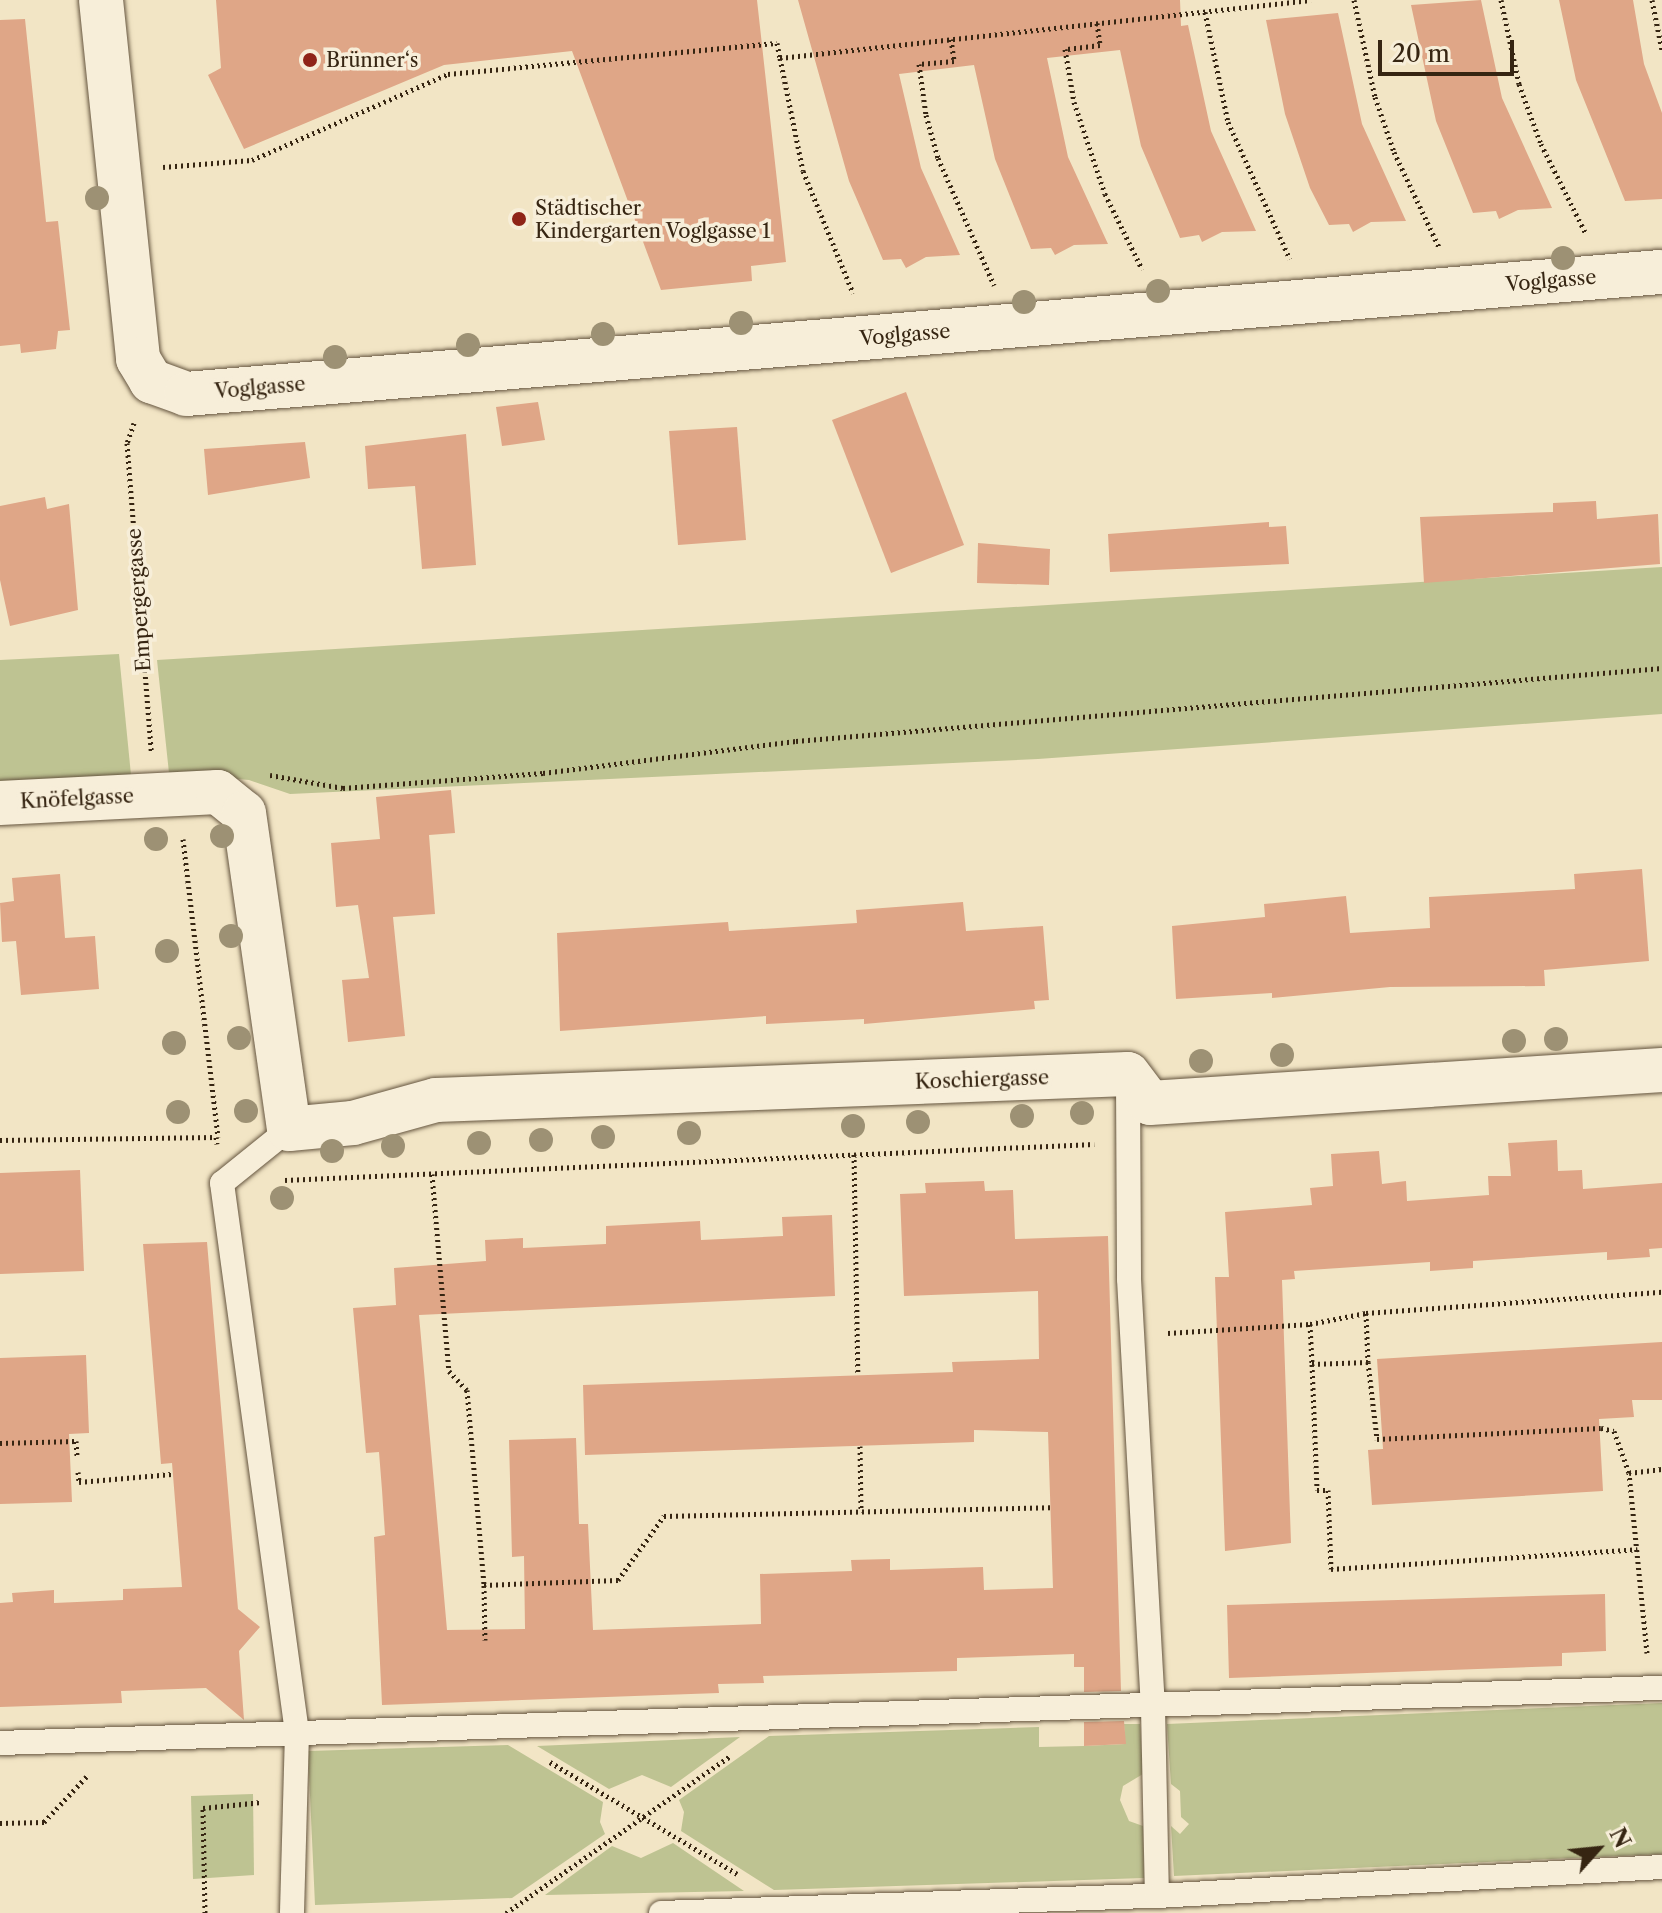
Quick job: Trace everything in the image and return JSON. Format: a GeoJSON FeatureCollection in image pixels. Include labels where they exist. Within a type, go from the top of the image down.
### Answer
{"type":"FeatureCollection","features":[{"type":"Feature","properties":{"kind":"street"},"geometry":{"type":"LineString","coordinates":[[101,0],[138,359],[151,381]]}},
{"type":"Feature","properties":{"kind":"street","name":"Voglgasse"},"geometry":{"type":"LineString","coordinates":[[151,381],[186,394],[1662,272]]}},
{"type":"Feature","properties":{"kind":"street"},"geometry":{"type":"LineString","coordinates":[[153,765],[218,792],[244,813],[289,1129]]}},
{"type":"Feature","properties":{"kind":"street","name":"Knöfelgasse"},"geometry":{"type":"LineString","coordinates":[[0,803],[153,765]]}},
{"type":"Feature","properties":{"kind":"street"},"geometry":{"type":"LineString","coordinates":[[1128,1074],[1150,1103],[1662,1070]]}},
{"type":"Feature","properties":{"kind":"street","name":"Koschiergasse"},"geometry":{"type":"LineString","coordinates":[[289,1129],[353,1123],[436,1100],[1128,1074]]}},
{"type":"Feature","properties":{"kind":"lane"},"geometry":{"type":"LineString","coordinates":[[1128,1074],[1134,1335],[1153,1708],[1157,1896]]}},
{"type":"Feature","properties":{"kind":"lane"},"geometry":{"type":"LineString","coordinates":[[289,1129],[222,1183],[297,1733],[292,1913]]}},
{"type":"Feature","properties":{"kind":"lane"},"geometry":{"type":"LineString","coordinates":[[0,1743],[1153,1708],[1656,1689]]}},
{"type":"Feature","properties":{"kind":"lane"},"geometry":{"type":"LineString","coordinates":[[661,1913],[1157,1896],[1662,1867]]}},
{"type":"Feature","properties":{"kind":"path"},"geometry":{"type":"LineString","coordinates":[[780,58],[1311,0]]}},
{"type":"Feature","properties":{"kind":"path"},"geometry":{"type":"LineString","coordinates":[[1354,0],[1362,48],[1394,152],[1459,289]]}},
{"type":"Feature","properties":{"kind":"path"},"geometry":{"type":"LineString","coordinates":[[1501,0],[1519,84],[1541,144],[1608,276]]}},
{"type":"Feature","properties":{"kind":"path"},"geometry":{"type":"LineString","coordinates":[[1652,0],[1662,50]]}},
{"type":"Feature","properties":{"kind":"path"},"geometry":{"type":"LineString","coordinates":[[1205,12],[1228,122],[1312,301]]}},
{"type":"Feature","properties":{"kind":"path"},"geometry":{"type":"LineString","coordinates":[[1097,23],[1100,45],[1065,49],[1069,76],[1086,147],[1144,274],[1145,315]]}},
{"type":"Feature","properties":{"kind":"path"},"geometry":{"type":"LineString","coordinates":[[951,39],[954,61],[919,64],[926,115],[957,205],[1013,326]]}},
{"type":"Feature","properties":{"kind":"path"},"geometry":{"type":"LineString","coordinates":[[119,170],[252,160],[448,74],[777,43],[803,171],[820,223],[856,298],[860,339]]}},
{"type":"Feature","properties":{"kind":"path","name":"Empergergasse"},"geometry":{"type":"LineString","coordinates":[[151,381],[127,443],[153,765]]}},
{"type":"Feature","properties":{"kind":"path"},"geometry":{"type":"LineString","coordinates":[[254,772],[358,787],[543,773],[796,741],[1662,668]]}},
{"type":"Feature","properties":{"kind":"path"},"geometry":{"type":"LineString","coordinates":[[153,765],[182,830],[216,1137]]}},
{"type":"Feature","properties":{"kind":"path"},"geometry":{"type":"LineString","coordinates":[[0,1140],[216,1137],[289,1129]]}},
{"type":"Feature","properties":{"kind":"path"},"geometry":{"type":"LineString","coordinates":[[222,1183],[1128,1142]]}},
{"type":"Feature","properties":{"kind":"path"},"geometry":{"type":"LineString","coordinates":[[854,1154],[858,1375]]}},
{"type":"Feature","properties":{"kind":"path"},"geometry":{"type":"LineString","coordinates":[[432,1174],[449,1371],[467,1390],[484,1585],[485,1640]]}},
{"type":"Feature","properties":{"kind":"path"},"geometry":{"type":"LineString","coordinates":[[1134,1335],[1310,1324],[1366,1313],[1662,1292]]}},
{"type":"Feature","properties":{"kind":"path"},"geometry":{"type":"LineString","coordinates":[[1366,1313],[1377,1439],[1601,1428],[1614,1431],[1629,1473],[1656,1689]]}},
{"type":"Feature","properties":{"kind":"path"},"geometry":{"type":"LineString","coordinates":[[1310,1324],[1317,1490],[1328,1490],[1331,1569],[1637,1549]]}},
{"type":"Feature","properties":{"kind":"path"},"geometry":{"type":"LineString","coordinates":[[1312,1364],[1368,1362]]}},
{"type":"Feature","properties":{"kind":"path"},"geometry":{"type":"LineString","coordinates":[[0,1443],[76,1441],[77,1457]]}},
{"type":"Feature","properties":{"kind":"path"},"geometry":{"type":"LineString","coordinates":[[860,1446],[861,1512]]}},
{"type":"Feature","properties":{"kind":"path"},"geometry":{"type":"LineString","coordinates":[[1629,1473],[1662,1469]]}},
{"type":"Feature","properties":{"kind":"path"},"geometry":{"type":"LineString","coordinates":[[78,1472],[79,1482],[172,1474]]}},
{"type":"Feature","properties":{"kind":"path"},"geometry":{"type":"LineString","coordinates":[[484,1585],[618,1580],[664,1516],[1051,1507]]}},
{"type":"Feature","properties":{"kind":"path"},"geometry":{"type":"LineString","coordinates":[[506,1913],[784,1719]]}},
{"type":"Feature","properties":{"kind":"path"},"geometry":{"type":"LineString","coordinates":[[492,1727],[759,1887],[765,1909]]}},
{"type":"Feature","properties":{"kind":"path"},"geometry":{"type":"LineString","coordinates":[[0,1823],[44,1822],[121,1739]]}},
{"type":"Feature","properties":{"kind":"path"},"geometry":{"type":"LineString","coordinates":[[205,1913],[203,1808],[295,1799]]}},
{"type":"Feature","properties":{"kind":"green space"},"geometry":{"type":"Polygon","coordinates":[[[1662,567],[1662,714],[1038,759],[290,794],[249,780],[169,773],[157,660],[1662,567]]]}},
{"type":"Feature","properties":{"kind":"green space"},"geometry":{"type":"Polygon","coordinates":[[[119,654],[131,775],[0,783],[0,660],[119,654]]]}},
{"type":"Feature","properties":{"kind":"green space"},"geometry":{"type":"Polygon","coordinates":[[[1662,1703],[1662,1854],[1174,1876],[1171,1826],[1180,1834],[1189,1824],[1181,1817],[1180,1791],[1171,1784],[1167,1724],[1662,1703]]]}},
{"type":"Feature","properties":{"kind":"green space"},"geometry":{"type":"Polygon","coordinates":[[[1124,1724],[1140,1724],[1143,1774],[1123,1786],[1120,1800],[1129,1821],[1143,1826],[1144,1878],[774,1890],[681,1831],[684,1812],[679,1800],[769,1736],[1039,1727],[1039,1747],[1084,1746],[1125,1744],[1124,1724]]]}},
{"type":"Feature","properties":{"kind":"green space"},"geometry":{"type":"Polygon","coordinates":[[[740,1737],[671,1787],[642,1775],[609,1789],[537,1746],[740,1737]]]}},
{"type":"Feature","properties":{"kind":"green space"},"geometry":{"type":"Polygon","coordinates":[[[508,1745],[603,1802],[600,1822],[605,1834],[512,1898],[315,1905],[308,1751],[508,1745]]]}},
{"type":"Feature","properties":{"kind":"green space"},"geometry":{"type":"Polygon","coordinates":[[[253,1794],[254,1875],[193,1879],[191,1796],[253,1794]]]}},
{"type":"Feature","properties":{"kind":"green space"},"geometry":{"type":"Polygon","coordinates":[[[673,1843],[744,1891],[545,1895],[612,1846],[641,1858],[673,1843]]]}},
{"type":"Feature","properties":{"kind":"building"},"geometry":{"type":"Polygon","coordinates":[[[216,0],[757,0],[786,262],[751,266],[752,281],[661,290],[572,51],[444,65],[244,149],[208,75],[221,68],[216,0]]]}},
{"type":"Feature","properties":{"kind":"building"},"geometry":{"type":"Polygon","coordinates":[[[798,0],[1180,0],[1181,26],[1188,25],[1211,131],[1256,231],[1222,232],[1202,242],[1199,235],[1180,238],[1141,146],[1120,50],[1047,58],[1068,157],[1108,244],[1074,245],[1055,255],[1051,248],[1031,249],[995,159],[974,65],[899,74],[921,168],[960,255],[926,257],[906,268],[901,259],[883,260],[849,181],[798,0]]]}},
{"type":"Feature","properties":{"kind":"building"},"geometry":{"type":"Polygon","coordinates":[[[1481,0],[1502,98],[1552,208],[1518,210],[1499,219],[1496,211],[1473,213],[1436,121],[1411,5],[1481,0]]]}},
{"type":"Feature","properties":{"kind":"building"},"geometry":{"type":"Polygon","coordinates":[[[1559,0],[1633,0],[1644,64],[1662,113],[1662,199],[1625,201],[1576,80],[1559,0]]]}},
{"type":"Feature","properties":{"kind":"building"},"geometry":{"type":"Polygon","coordinates":[[[1338,13],[1362,124],[1406,221],[1371,222],[1353,232],[1349,224],[1329,225],[1310,188],[1285,114],[1266,20],[1338,13]]]}},
{"type":"Feature","properties":{"kind":"building"},"geometry":{"type":"Polygon","coordinates":[[[25,19],[46,222],[58,221],[70,330],[58,331],[56,349],[21,353],[20,344],[0,346],[0,20],[25,19]]]}},
{"type":"Feature","properties":{"kind":"building"},"geometry":{"type":"Polygon","coordinates":[[[906,392],[964,545],[891,573],[832,420],[906,392]]]}},
{"type":"Feature","properties":{"kind":"building"},"geometry":{"type":"Polygon","coordinates":[[[538,402],[545,440],[502,446],[496,407],[538,402]]]}},
{"type":"Feature","properties":{"kind":"building"},"geometry":{"type":"Polygon","coordinates":[[[737,427],[746,540],[678,545],[669,431],[737,427]]]}},
{"type":"Feature","properties":{"kind":"building"},"geometry":{"type":"Polygon","coordinates":[[[466,434],[476,565],[422,569],[415,486],[368,489],[365,446],[466,434]]]}},
{"type":"Feature","properties":{"kind":"building"},"geometry":{"type":"Polygon","coordinates":[[[305,442],[310,478],[208,495],[204,449],[305,442]]]}},
{"type":"Feature","properties":{"kind":"building"},"geometry":{"type":"Polygon","coordinates":[[[45,497],[47,509],[69,504],[78,610],[10,626],[0,580],[0,506],[45,497]]]}},
{"type":"Feature","properties":{"kind":"building"},"geometry":{"type":"Polygon","coordinates":[[[1596,501],[1597,519],[1658,514],[1660,564],[1424,583],[1420,517],[1553,512],[1553,503],[1596,501]]]}},
{"type":"Feature","properties":{"kind":"building"},"geometry":{"type":"Polygon","coordinates":[[[1269,522],[1269,527],[1286,526],[1289,564],[1110,572],[1108,534],[1269,522]]]}},
{"type":"Feature","properties":{"kind":"building"},"geometry":{"type":"Polygon","coordinates":[[[978,543],[1050,549],[1049,585],[977,583],[978,543]]]}},
{"type":"Feature","properties":{"kind":"building"},"geometry":{"type":"Polygon","coordinates":[[[451,790],[455,833],[429,835],[435,914],[393,917],[405,1036],[348,1042],[342,980],[369,978],[358,905],[336,907],[331,843],[380,839],[376,797],[451,790]]]}},
{"type":"Feature","properties":{"kind":"building"},"geometry":{"type":"Polygon","coordinates":[[[1642,869],[1649,961],[1544,970],[1545,986],[1390,987],[1272,998],[1272,993],[1176,999],[1172,926],[1265,917],[1264,904],[1346,896],[1350,933],[1430,928],[1429,897],[1575,889],[1574,874],[1642,869]]]}},
{"type":"Feature","properties":{"kind":"building"},"geometry":{"type":"Polygon","coordinates":[[[60,874],[65,938],[95,936],[99,989],[21,995],[16,941],[2,942],[0,903],[14,901],[12,878],[60,874]]]}},
{"type":"Feature","properties":{"kind":"building"},"geometry":{"type":"Polygon","coordinates":[[[963,902],[966,931],[1043,926],[1049,1000],[1034,1001],[1035,1009],[864,1024],[864,1019],[766,1024],[766,1016],[560,1031],[557,933],[728,922],[729,931],[857,923],[856,910],[963,902]]]}},
{"type":"Feature","properties":{"kind":"building"},"geometry":{"type":"Polygon","coordinates":[[[1557,1140],[1558,1171],[1582,1170],[1583,1189],[1662,1183],[1662,1248],[1649,1249],[1650,1257],[1607,1260],[1607,1252],[1473,1261],[1473,1268],[1430,1271],[1430,1262],[1294,1271],[1295,1279],[1282,1280],[1291,1543],[1225,1551],[1215,1277],[1229,1277],[1225,1212],[1312,1205],[1310,1188],[1333,1186],[1331,1154],[1379,1151],[1382,1184],[1406,1181],[1407,1201],[1489,1195],[1488,1176],[1511,1176],[1508,1143],[1557,1140]]]}},
{"type":"Feature","properties":{"kind":"building"},"geometry":{"type":"Polygon","coordinates":[[[80,1170],[84,1271],[0,1274],[0,1173],[80,1170]]]}},
{"type":"Feature","properties":{"kind":"building"},"geometry":{"type":"Polygon","coordinates":[[[984,1181],[985,1191],[1013,1190],[1015,1239],[1108,1236],[1121,1691],[1084,1692],[1084,1667],[1074,1667],[1074,1654],[957,1658],[957,1671],[763,1676],[764,1683],[718,1684],[719,1693],[382,1705],[374,1537],[385,1535],[382,1490],[379,1452],[366,1453],[353,1308],[396,1305],[394,1268],[486,1261],[485,1240],[523,1238],[523,1248],[606,1244],[606,1226],[700,1221],[701,1240],[783,1236],[782,1217],[832,1215],[835,1296],[419,1315],[447,1630],[525,1629],[524,1556],[512,1557],[509,1440],[576,1438],[579,1524],[588,1524],[593,1630],[761,1624],[760,1574],[852,1571],[851,1560],[890,1559],[890,1570],[983,1567],[984,1590],[1053,1588],[1048,1432],[974,1430],[974,1442],[585,1455],[583,1385],[953,1372],[952,1362],[1039,1359],[1038,1291],[904,1296],[900,1194],[926,1193],[925,1183],[984,1181]]]}},
{"type":"Feature","properties":{"kind":"building"},"geometry":{"type":"Polygon","coordinates":[[[207,1242],[238,1609],[260,1627],[239,1651],[244,1720],[206,1688],[121,1691],[122,1703],[0,1707],[0,1603],[13,1602],[12,1593],[54,1590],[54,1603],[123,1600],[123,1589],[182,1587],[172,1463],[161,1464],[143,1244],[207,1242]]]}},
{"type":"Feature","properties":{"kind":"building"},"geometry":{"type":"Polygon","coordinates":[[[1662,1342],[1662,1400],[1632,1400],[1634,1417],[1599,1419],[1603,1491],[1372,1505],[1368,1450],[1383,1449],[1377,1359],[1662,1342]]]}},
{"type":"Feature","properties":{"kind":"building"},"geometry":{"type":"Polygon","coordinates":[[[86,1355],[89,1433],[69,1434],[72,1502],[0,1504],[0,1358],[86,1355]]]}},
{"type":"Feature","properties":{"kind":"building"},"geometry":{"type":"Polygon","coordinates":[[[1605,1594],[1606,1651],[1562,1653],[1562,1666],[1229,1678],[1227,1605],[1605,1594]]]}},
{"type":"Feature","properties":{"kind":"building"},"geometry":{"type":"Polygon","coordinates":[[[1124,1721],[1126,1744],[1084,1746],[1084,1722],[1124,1721]]]}},
{"type":"Feature","properties":{"kind":"place","name":"Brünner‘s"},"geometry":{"type":"Point","coordinates":[310,60]}},
{"type":"Feature","properties":{"kind":"place","name":"Städtischer Kindergarten Voglgasse 1"},"geometry":{"type":"Point","coordinates":[519,219]}}]}
